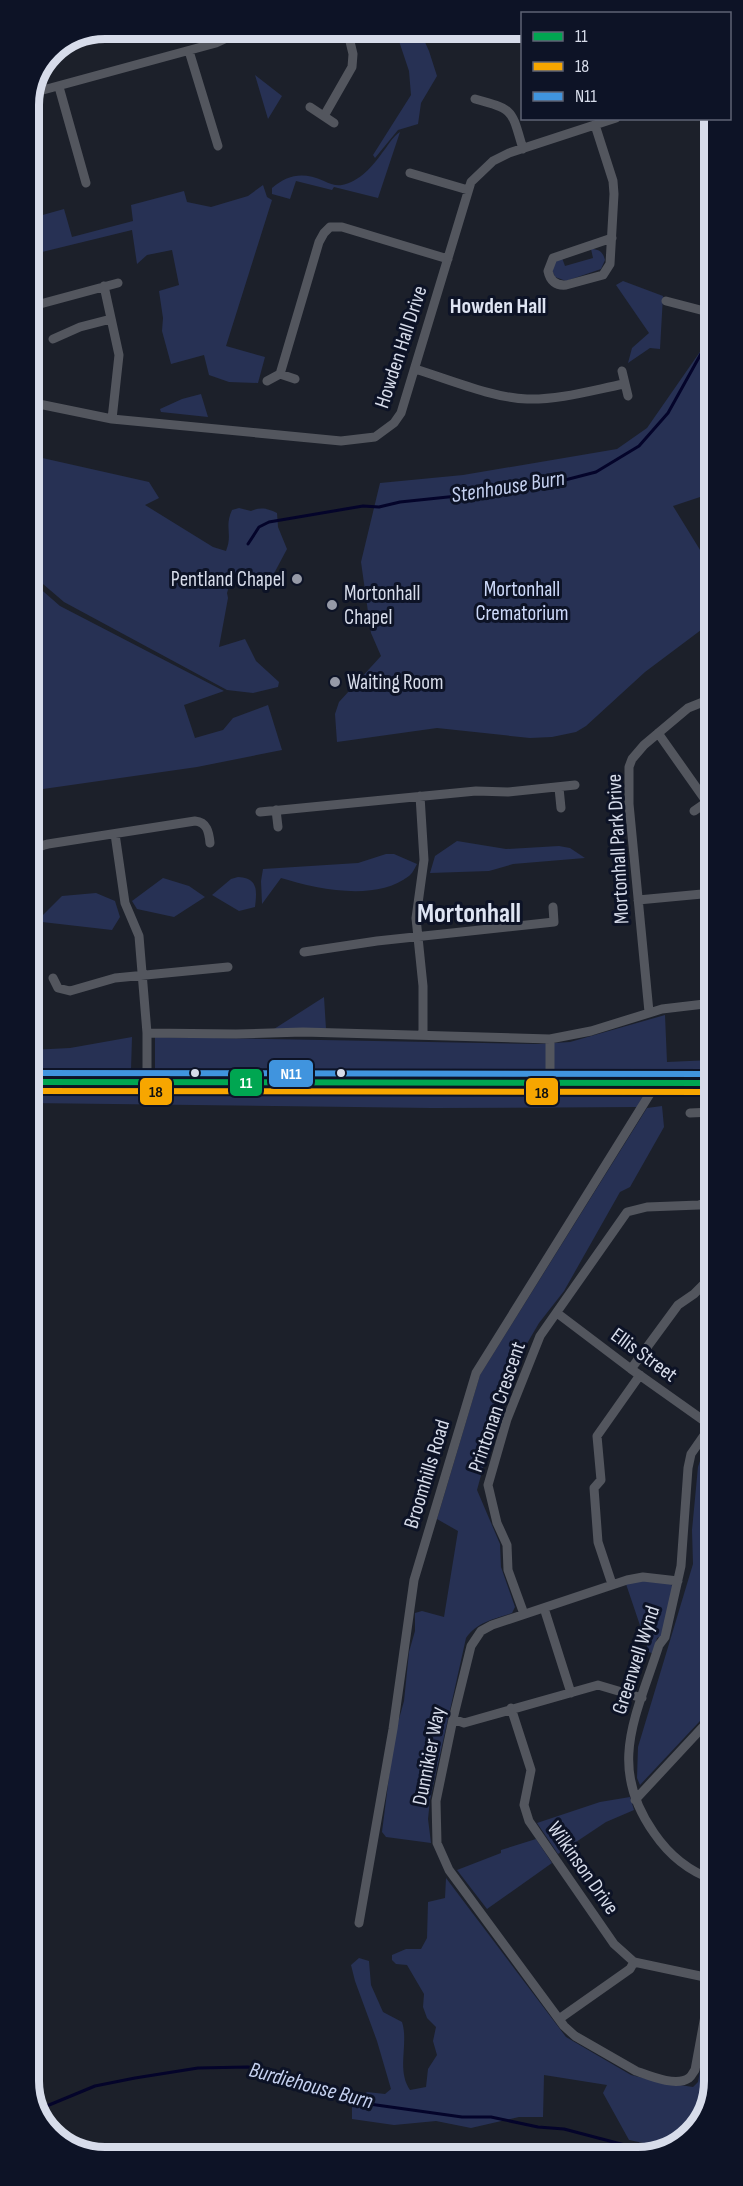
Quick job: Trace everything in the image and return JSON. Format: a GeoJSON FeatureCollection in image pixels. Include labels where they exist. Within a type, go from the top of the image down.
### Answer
{"type":"FeatureCollection","features":[{"type":"Feature","properties":{"kind":"main road"},"geometry":{"type":"LineString","coordinates":[[39,1082],[704,1083]]}},
{"type":"Feature","properties":{"kind":"street"},"geometry":{"type":"LineString","coordinates":[[41,91],[226,39]]}},
{"type":"Feature","properties":{"kind":"street"},"geometry":{"type":"LineString","coordinates":[[324,116],[352,67],[353,54],[349,39]]}},
{"type":"Feature","properties":{"kind":"street"},"geometry":{"type":"LineString","coordinates":[[189,51],[218,147]]}},
{"type":"Feature","properties":{"kind":"street"},"geometry":{"type":"LineString","coordinates":[[59,87],[86,183]]}},
{"type":"Feature","properties":{"kind":"street"},"geometry":{"type":"LineString","coordinates":[[474,99],[503,107],[511,113],[523,149]]}},
{"type":"Feature","properties":{"kind":"street"},"geometry":{"type":"LineString","coordinates":[[310,107],[334,123]]}},
{"type":"Feature","properties":{"kind":"street","name":"Howden Hall Drive"},"geometry":{"type":"LineString","coordinates":[[39,404],[112,419],[277,436],[341,441],[360,440],[381,434],[398,419],[468,190],[476,176],[493,161],[610,120]]}},
{"type":"Feature","properties":{"kind":"street"},"geometry":{"type":"LineString","coordinates":[[595,125],[613,182],[612,238],[610,264],[603,275],[566,285],[556,284],[551,280],[548,271],[553,258],[612,238]]}},
{"type":"Feature","properties":{"kind":"street"},"geometry":{"type":"LineString","coordinates":[[410,173],[468,190]]}},
{"type":"Feature","properties":{"kind":"street"},"geometry":{"type":"LineString","coordinates":[[267,381],[280,374],[319,242],[330,227],[342,227],[448,259]]}},
{"type":"Feature","properties":{"kind":"street"},"geometry":{"type":"LineString","coordinates":[[39,303],[118,283]]}},
{"type":"Feature","properties":{"kind":"street"},"geometry":{"type":"LineString","coordinates":[[104,286],[119,356],[112,419]]}},
{"type":"Feature","properties":{"kind":"street"},"geometry":{"type":"LineString","coordinates":[[666,301],[704,310]]}},
{"type":"Feature","properties":{"kind":"street"},"geometry":{"type":"LineString","coordinates":[[53,339],[80,327],[111,319]]}},
{"type":"Feature","properties":{"kind":"street"},"geometry":{"type":"LineString","coordinates":[[415,369],[496,393],[527,399],[624,384]]}},
{"type":"Feature","properties":{"kind":"street"},"geometry":{"type":"LineString","coordinates":[[622,371],[628,396]]}},
{"type":"Feature","properties":{"kind":"street"},"geometry":{"type":"LineString","coordinates":[[280,374],[295,379]]}},
{"type":"Feature","properties":{"kind":"street","name":"Mortonhall Park Drive"},"geometry":{"type":"LineString","coordinates":[[649,1012],[642,959],[627,777],[632,759],[658,733],[688,708],[704,702]]}},
{"type":"Feature","properties":{"kind":"street"},"geometry":{"type":"LineString","coordinates":[[658,733],[704,798]]}},
{"type":"Feature","properties":{"kind":"street"},"geometry":{"type":"LineString","coordinates":[[260,812],[476,791],[508,792],[575,785]]}},
{"type":"Feature","properties":{"kind":"street"},"geometry":{"type":"LineString","coordinates":[[559,788],[561,808]]}},
{"type":"Feature","properties":{"kind":"street"},"geometry":{"type":"LineString","coordinates":[[420,796],[424,860],[416,909],[416,938],[423,986],[423,1035]]}},
{"type":"Feature","properties":{"kind":"street"},"geometry":{"type":"LineString","coordinates":[[694,811],[704,803]]}},
{"type":"Feature","properties":{"kind":"street"},"geometry":{"type":"LineString","coordinates":[[276,810],[278,827]]}},
{"type":"Feature","properties":{"kind":"street"},"geometry":{"type":"LineString","coordinates":[[39,846],[201,822],[209,832],[210,843]]}},
{"type":"Feature","properties":{"kind":"street"},"geometry":{"type":"LineString","coordinates":[[115,834],[124,903],[139,936],[147,1033],[147,1082]]}},
{"type":"Feature","properties":{"kind":"street"},"geometry":{"type":"LineString","coordinates":[[638,900],[704,894]]}},
{"type":"Feature","properties":{"kind":"street"},"geometry":{"type":"LineString","coordinates":[[304,952],[377,941],[554,922],[553,907]]}},
{"type":"Feature","properties":{"kind":"street"},"geometry":{"type":"LineString","coordinates":[[53,978],[58,988],[70,991],[106,979],[228,967]]}},
{"type":"Feature","properties":{"kind":"street"},"geometry":{"type":"LineString","coordinates":[[147,1033],[423,1035],[550,1039],[591,1031],[649,1012],[678,1006],[704,1005]]}},
{"type":"Feature","properties":{"kind":"street"},"geometry":{"type":"LineString","coordinates":[[550,1039],[550,1084]]}},
{"type":"Feature","properties":{"kind":"street","name":"Broomhills Road"},"geometry":{"type":"LineString","coordinates":[[359,1923],[393,1729],[414,1580],[476,1373],[656,1084]]}},
{"type":"Feature","properties":{"kind":"street"},"geometry":{"type":"LineString","coordinates":[[690,1113],[704,1112]]}},
{"type":"Feature","properties":{"kind":"street","name":"Printonan Crescent"},"geometry":{"type":"LineString","coordinates":[[524,1614],[508,1570],[507,1545],[498,1523],[488,1485],[507,1419],[540,1336],[627,1212],[647,1207],[704,1203]]}},
{"type":"Feature","properties":{"kind":"street"},"geometry":{"type":"LineString","coordinates":[[631,1369],[678,1305],[704,1284]]}},
{"type":"Feature","properties":{"kind":"street","name":"Ellis Street"},"geometry":{"type":"LineString","coordinates":[[557,1313],[631,1369],[704,1418]]}},
{"type":"Feature","properties":{"kind":"street"},"geometry":{"type":"LineString","coordinates":[[612,1584],[598,1542],[594,1488],[601,1480],[597,1436],[640,1375]]}},
{"type":"Feature","properties":{"kind":"street","name":"Greenwell Wynd"},"geometry":{"type":"LineString","coordinates":[[704,1435],[689,1461],[683,1548],[678,1581],[665,1637],[659,1645],[629,1737],[628,1776],[641,1815],[673,1857],[687,1868],[704,1876]]}},
{"type":"Feature","properties":{"kind":"street","name":"Dunnikier Way"},"geometry":{"type":"LineString","coordinates":[[678,1581],[643,1577],[612,1584],[481,1631],[474,1639],[453,1719],[436,1802],[437,1843],[453,1876],[559,2019],[575,2036],[636,2071],[679,2081],[689,2078],[695,2070],[704,2024]]}},
{"type":"Feature","properties":{"kind":"street"},"geometry":{"type":"LineString","coordinates":[[544,1608],[572,1693]]}},
{"type":"Feature","properties":{"kind":"street"},"geometry":{"type":"LineString","coordinates":[[453,1719],[464,1723],[598,1685],[642,1698]]}},
{"type":"Feature","properties":{"kind":"street","name":"Wilkinson Drive"},"geometry":{"type":"LineString","coordinates":[[511,1708],[531,1770],[524,1804],[529,1821],[614,1944],[634,1962]]}},
{"type":"Feature","properties":{"kind":"street"},"geometry":{"type":"LineString","coordinates":[[635,1800],[704,1726]]}},
{"type":"Feature","properties":{"kind":"street"},"geometry":{"type":"LineString","coordinates":[[559,2019],[630,1969],[634,1962],[704,1977]]}},
{"type":"Feature","properties":{"kind":"green space"},"geometry":{"type":"Polygon","coordinates":[[[398,39],[424,39],[437,76],[421,103],[418,124],[398,130],[375,158],[373,155],[411,95],[409,71],[398,39]]]}},
{"type":"Feature","properties":{"kind":"green space"},"geometry":{"type":"Polygon","coordinates":[[[255,75],[282,96],[268,119],[255,75]]]}},
{"type":"Feature","properties":{"kind":"green space"},"geometry":{"type":"Polygon","coordinates":[[[400,132],[378,198],[334,187],[332,190],[296,181],[290,199],[272,194],[272,188],[278,183],[296,176],[309,176],[338,185],[354,181],[370,168],[400,132]]]}},
{"type":"Feature","properties":{"kind":"green space"},"geometry":{"type":"Polygon","coordinates":[[[263,185],[267,197],[272,200],[226,346],[265,357],[258,383],[229,382],[209,375],[204,355],[171,364],[162,331],[163,318],[159,291],[179,285],[172,250],[147,255],[137,264],[132,230],[39,253],[39,216],[64,209],[72,237],[133,221],[131,205],[184,191],[187,202],[211,207],[248,196],[263,185]]]}},
{"type":"Feature","properties":{"kind":"green space"},"geometry":{"type":"Polygon","coordinates":[[[591,249],[598,250],[603,255],[605,260],[601,269],[566,281],[555,277],[552,270],[556,261],[562,258],[565,266],[593,258],[591,249]]]}},
{"type":"Feature","properties":{"kind":"green space"},"geometry":{"type":"Polygon","coordinates":[[[623,281],[663,296],[660,349],[650,348],[628,363],[632,348],[649,333],[616,285],[623,281]]]}},
{"type":"Feature","properties":{"kind":"green space","name":"Mortonhall Crematorium"},"geometry":{"type":"Polygon","coordinates":[[[704,346],[704,496],[673,506],[704,556],[704,628],[645,672],[586,726],[576,732],[552,737],[530,738],[437,728],[337,742],[335,714],[339,702],[381,656],[371,633],[361,562],[380,483],[463,475],[617,449],[647,428],[704,346]]]}},
{"type":"Feature","properties":{"kind":"green space"},"geometry":{"type":"Polygon","coordinates":[[[201,394],[208,417],[161,412],[160,409],[182,399],[201,394]]]}},
{"type":"Feature","properties":{"kind":"green space"},"geometry":{"type":"Polygon","coordinates":[[[39,457],[149,482],[159,498],[145,505],[213,547],[226,551],[232,510],[264,509],[277,513],[278,527],[287,549],[270,581],[260,584],[231,579],[219,647],[245,639],[256,661],[279,682],[278,687],[253,693],[227,690],[64,602],[39,581],[39,457]]]}},
{"type":"Feature","properties":{"kind":"green space"},"geometry":{"type":"Polygon","coordinates":[[[39,588],[60,606],[224,691],[184,705],[195,738],[223,730],[233,718],[268,705],[282,750],[197,767],[39,790],[39,588]]]}},
{"type":"Feature","properties":{"kind":"green space"},"geometry":{"type":"Polygon","coordinates":[[[457,841],[506,849],[559,846],[570,848],[585,858],[513,864],[489,871],[430,873],[435,856],[457,841]]]}},
{"type":"Feature","properties":{"kind":"green space"},"geometry":{"type":"Polygon","coordinates":[[[386,854],[394,854],[417,864],[410,875],[396,884],[363,891],[329,889],[281,878],[262,904],[263,869],[358,863],[386,854]]]}},
{"type":"Feature","properties":{"kind":"green space"},"geometry":{"type":"Polygon","coordinates":[[[238,877],[253,882],[256,895],[255,907],[239,911],[212,895],[231,879],[238,877]]]}},
{"type":"Feature","properties":{"kind":"green space"},"geometry":{"type":"Polygon","coordinates":[[[163,878],[189,886],[205,897],[174,917],[137,909],[132,901],[163,878]]]}},
{"type":"Feature","properties":{"kind":"green space"},"geometry":{"type":"Polygon","coordinates":[[[96,893],[115,901],[120,917],[112,930],[42,922],[40,918],[62,896],[96,893]]]}},
{"type":"Feature","properties":{"kind":"green space"},"geometry":{"type":"Polygon","coordinates":[[[324,997],[326,1029],[274,1029],[324,997]]]}},
{"type":"Feature","properties":{"kind":"green space"},"geometry":{"type":"Polygon","coordinates":[[[665,1015],[667,1062],[704,1060],[704,1072],[155,1070],[155,1037],[538,1044],[570,1042],[665,1015]]]}},
{"type":"Feature","properties":{"kind":"green space"},"geometry":{"type":"Polygon","coordinates":[[[132,1037],[131,1070],[39,1070],[39,1050],[70,1048],[132,1037]]]}},
{"type":"Feature","properties":{"kind":"green space"},"geometry":{"type":"Polygon","coordinates":[[[39,1082],[656,1084],[642,1107],[432,1108],[39,1103],[39,1082]]]}},
{"type":"Feature","properties":{"kind":"green space"},"geometry":{"type":"Polygon","coordinates":[[[662,1106],[664,1127],[630,1187],[620,1192],[564,1291],[539,1323],[508,1376],[477,1490],[500,1544],[501,1567],[515,1607],[512,1613],[492,1619],[475,1628],[466,1638],[430,1800],[428,1819],[431,1843],[386,1837],[382,1832],[394,1737],[404,1701],[409,1652],[415,1631],[415,1613],[422,1611],[444,1617],[458,1531],[437,1519],[480,1375],[647,1108],[662,1106]]]}},
{"type":"Feature","properties":{"kind":"green space"},"geometry":{"type":"Polygon","coordinates":[[[703,1452],[704,1717],[640,1785],[637,1778],[638,1747],[693,1564],[692,1530],[698,1467],[703,1452]]]}},
{"type":"Feature","properties":{"kind":"green space"},"geometry":{"type":"Polygon","coordinates":[[[642,1580],[670,1583],[673,1587],[662,1636],[657,1638],[654,1654],[649,1652],[626,1584],[642,1580]]]}},
{"type":"Feature","properties":{"kind":"green space"},"geometry":{"type":"Polygon","coordinates":[[[630,1797],[634,1810],[606,1822],[558,1854],[537,1823],[600,1802],[630,1797]]]}},
{"type":"Feature","properties":{"kind":"green space"},"geometry":{"type":"Polygon","coordinates":[[[536,1839],[552,1863],[487,1909],[457,1870],[501,1853],[501,1850],[536,1839]]]}},
{"type":"Feature","properties":{"kind":"green space"},"geometry":{"type":"Polygon","coordinates":[[[446,1878],[566,2037],[631,2075],[693,2087],[698,2082],[704,2050],[704,2080],[700,2102],[685,2128],[655,2145],[629,2140],[603,2093],[607,2085],[544,2075],[543,2117],[519,2117],[471,2128],[436,2121],[394,2125],[352,2119],[352,2106],[367,2092],[385,2094],[391,2089],[351,1965],[359,1958],[369,1961],[371,1985],[383,2012],[402,2022],[404,2030],[403,2065],[406,2082],[410,2090],[426,2087],[428,2069],[437,2055],[433,2041],[436,2027],[427,2018],[423,2007],[424,1994],[407,1965],[396,1964],[392,1960],[392,1955],[406,1949],[421,1949],[427,1938],[428,1902],[445,1898],[446,1878]]]}},
{"type":"Feature","properties":{"kind":"waterway","name":"Stenhouse Burn"},"geometry":{"type":"LineString","coordinates":[[248,544],[259,527],[269,522],[363,506],[379,507],[400,502],[534,488],[596,472],[639,446],[668,413],[704,348]]}},
{"type":"Feature","properties":{"kind":"waterway","name":"Burdiehouse Burn"},"geometry":{"type":"LineString","coordinates":[[44,2107],[95,2086],[135,2078],[198,2068],[248,2067],[281,2073],[319,2084],[355,2102],[462,2117],[491,2117],[538,2127],[564,2129],[632,2147]]}},
{"type":"Feature","properties":{"kind":"transit line","name":"N11"},"geometry":{"type":"LineString","coordinates":[[39,1073],[704,1074]]}},
{"type":"Feature","properties":{"kind":"transit line","name":"11"},"geometry":{"type":"LineString","coordinates":[[39,1082],[704,1083]]}},
{"type":"Feature","properties":{"kind":"transit line","name":"18"},"geometry":{"type":"LineString","coordinates":[[39,1091],[704,1092]]}},
{"type":"Feature","properties":{"kind":"place","name":"Pentland Chapel"},"geometry":{"type":"Point","coordinates":[297,579]}},
{"type":"Feature","properties":{"kind":"place","name":"Mortonhall Chapel"},"geometry":{"type":"Point","coordinates":[332,605]}},
{"type":"Feature","properties":{"kind":"place","name":"Waiting Room"},"geometry":{"type":"Point","coordinates":[335,682]}},
{"type":"Feature","properties":{"kind":"district","name":"Howden Hall"},"geometry":{"type":"Point","coordinates":[498,306]}},
{"type":"Feature","properties":{"kind":"district","name":"Mortonhall"},"geometry":{"type":"Point","coordinates":[469,914]}}]}
